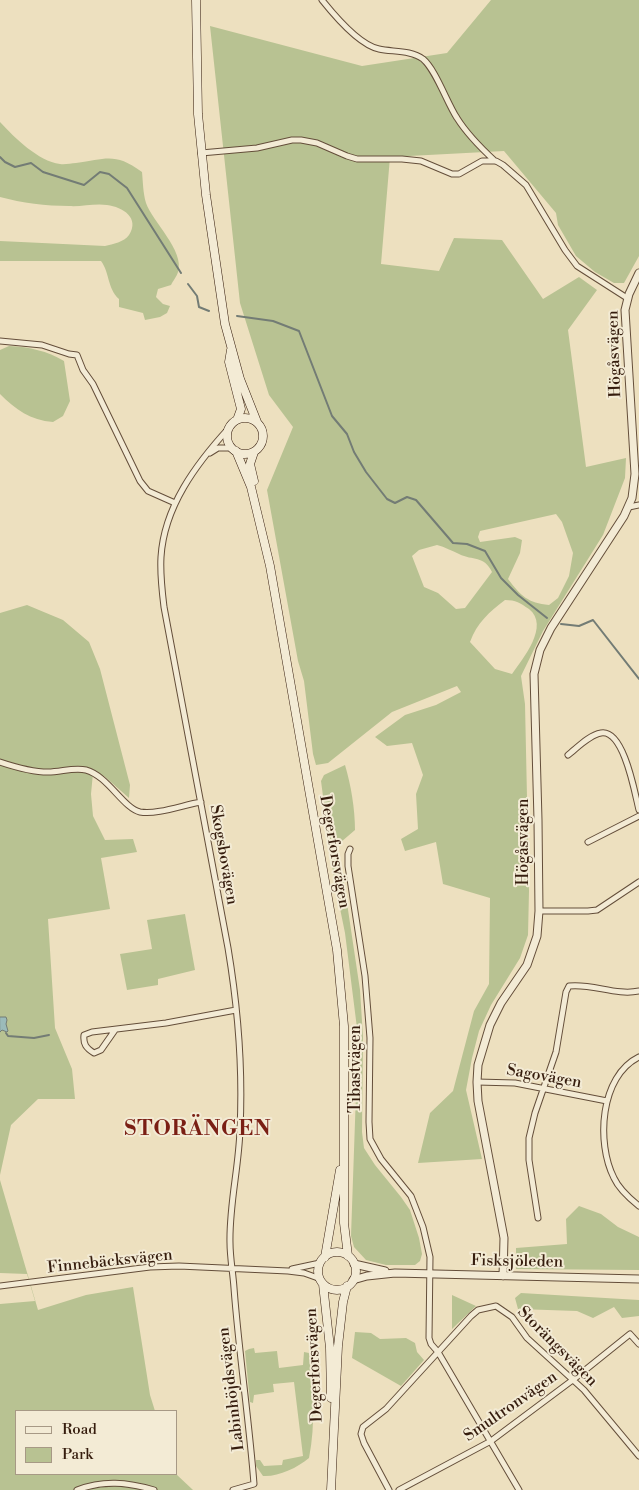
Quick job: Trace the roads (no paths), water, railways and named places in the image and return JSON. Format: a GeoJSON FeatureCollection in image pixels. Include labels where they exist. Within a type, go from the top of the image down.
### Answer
{"type":"FeatureCollection","features":[{"type":"Feature","properties":{"kind":"main road"},"geometry":{"type":"LineString","coordinates":[[196,0],[197,74],[202,153],[216,267],[225,324],[231,348],[244,391],[262,430],[263,438],[260,447],[254,452],[244,454],[234,450],[228,438],[230,428],[237,420],[241,409],[229,362],[231,348]]}},
{"type":"Feature","properties":{"kind":"main road"},"geometry":{"type":"LineString","coordinates":[[237,420],[247,418],[257,422]]}},
{"type":"Feature","properties":{"kind":"main road","name":"Degerforsvägen"},"geometry":{"type":"LineString","coordinates":[[234,450],[251,487],[270,566]]}},
{"type":"Feature","properties":{"kind":"main road","name":"Degerforsvägen"},"geometry":{"type":"LineString","coordinates":[[254,452],[250,464],[263,518],[338,957],[344,1026],[344,1222],[348,1256]]}},
{"type":"Feature","properties":{"kind":"main road","name":"Degerforsvägen"},"geometry":{"type":"LineString","coordinates":[[323,1260],[343,1145]]}},
{"type":"Feature","properties":{"kind":"main road"},"geometry":{"type":"LineString","coordinates":[[335,1254],[348,1256],[354,1264],[356,1272],[350,1283],[335,1290],[321,1281],[318,1270],[323,1260],[335,1254]]}},
{"type":"Feature","properties":{"kind":"main road","name":"Degerforsvägen"},"geometry":{"type":"LineString","coordinates":[[321,1281],[330,1348],[332,1446]]}},
{"type":"Feature","properties":{"kind":"main road","name":"Degerforsvägen"},"geometry":{"type":"LineString","coordinates":[[331,1490],[340,1320],[350,1283]]}},
{"type":"Feature","properties":{"kind":"street"},"geometry":{"type":"LineString","coordinates":[[322,0],[340,20],[368,45],[378,49],[409,54],[424,60],[457,119],[486,153],[503,164],[526,185],[564,250],[577,266],[628,298]]}},
{"type":"Feature","properties":{"kind":"street"},"geometry":{"type":"LineString","coordinates":[[202,153],[257,148],[292,140],[301,140],[317,143],[347,156],[357,158],[421,161],[452,174],[459,174],[482,161],[496,161]]}},
{"type":"Feature","properties":{"kind":"street","name":"Högåsvägen"},"geometry":{"type":"LineString","coordinates":[[503,1276],[504,1238],[478,1101],[478,1064],[490,1025],[501,1003],[527,965],[535,946],[539,911],[538,788],[534,686],[537,661],[540,650],[551,628],[615,532],[629,507],[634,487],[632,418],[625,320],[628,298],[639,273]]}},
{"type":"Feature","properties":{"kind":"street"},"geometry":{"type":"LineString","coordinates":[[0,341],[42,345],[77,355],[140,481],[148,491],[175,502]]}},
{"type":"Feature","properties":{"kind":"street","name":"Skogsbovägen"},"geometry":{"type":"LineString","coordinates":[[230,428],[204,458],[180,492],[165,533],[161,557],[162,587],[228,948],[236,1010],[241,1075],[240,1128],[230,1230],[232,1268]]}},
{"type":"Feature","properties":{"kind":"street"},"geometry":{"type":"LineString","coordinates":[[204,458],[218,448],[234,450]]}},
{"type":"Feature","properties":{"kind":"street"},"geometry":{"type":"LineString","coordinates":[[629,507],[639,505]]}},
{"type":"Feature","properties":{"kind":"street"},"geometry":{"type":"LineString","coordinates":[[568,755],[596,735],[606,733],[612,736],[624,756],[639,810]]}},
{"type":"Feature","properties":{"kind":"street"},"geometry":{"type":"LineString","coordinates":[[0,762],[37,772],[84,769],[92,772],[107,784],[132,808],[142,812],[152,812],[201,802]]}},
{"type":"Feature","properties":{"kind":"street"},"geometry":{"type":"LineString","coordinates":[[588,842],[639,816]]}},
{"type":"Feature","properties":{"kind":"street","name":"Tibastvägen"},"geometry":{"type":"LineString","coordinates":[[350,849],[348,866],[355,901],[368,1012],[370,1062],[368,1122],[370,1139],[381,1159],[405,1188],[416,1208],[427,1243],[430,1257],[428,1325],[431,1344],[438,1352],[519,1490]]}},
{"type":"Feature","properties":{"kind":"street"},"geometry":{"type":"LineString","coordinates":[[539,911],[597,910],[639,882]]}},
{"type":"Feature","properties":{"kind":"street"},"geometry":{"type":"LineString","coordinates":[[538,1218],[528,1148],[531,1127],[556,1052],[566,992],[569,986],[577,985],[633,993],[639,991]]}},
{"type":"Feature","properties":{"kind":"street"},"geometry":{"type":"LineString","coordinates":[[115,1030],[101,1050],[94,1053],[87,1049],[84,1035],[92,1032],[236,1010]]}},
{"type":"Feature","properties":{"kind":"street"},"geometry":{"type":"LineString","coordinates":[[639,1057],[628,1063],[616,1077],[607,1101],[604,1125],[607,1160],[613,1177],[620,1188],[639,1206]]}},
{"type":"Feature","properties":{"kind":"street","name":"Sagovägen"},"geometry":{"type":"LineString","coordinates":[[477,1082],[515,1083],[607,1101]]}},
{"type":"Feature","properties":{"kind":"street","name":"Finnebäcksvägen"},"geometry":{"type":"LineString","coordinates":[[284,1270],[300,1268],[323,1260]]}},
{"type":"Feature","properties":{"kind":"street","name":"Fisksjöleden"},"geometry":{"type":"LineString","coordinates":[[354,1264],[395,1273]]}},
{"type":"Feature","properties":{"kind":"street","name":"Finnebäcksvägen"},"geometry":{"type":"LineString","coordinates":[[0,1286],[150,1267],[284,1270],[304,1273],[321,1281]]}},
{"type":"Feature","properties":{"kind":"street","name":"Labinhöjdsvägen"},"geometry":{"type":"LineString","coordinates":[[232,1268],[254,1484],[233,1490]]}},
{"type":"Feature","properties":{"kind":"street","name":"Fisksjöleden"},"geometry":{"type":"LineString","coordinates":[[350,1283],[367,1276],[395,1273],[639,1279]]}},
{"type":"Feature","properties":{"kind":"street","name":"Storängsvägen"},"geometry":{"type":"LineString","coordinates":[[389,1490],[364,1443],[363,1427],[386,1409],[478,1310],[485,1307],[496,1306],[512,1317],[536,1347],[574,1379],[639,1456]]}},
{"type":"Feature","properties":{"kind":"street","name":"Smultronvägen"},"geometry":{"type":"LineString","coordinates":[[399,1490],[490,1441],[574,1379],[630,1334],[639,1344]]}},
{"type":"Feature","properties":{"kind":"street"},"geometry":{"type":"LineString","coordinates":[[76,1490],[112,1482],[154,1490]]}},
{"type":"Feature","properties":{"kind":"water"},"geometry":{"type":"Polygon","coordinates":[[[0,1017],[6,1017],[7,1032],[2,1030],[0,1032],[0,1017]]]}},
{"type":"Feature","properties":{"kind":"waterway"},"geometry":{"type":"LineString","coordinates":[[0,157],[15,167],[31,163],[43,172],[84,185],[100,172],[109,174],[127,188],[181,273]]}},
{"type":"Feature","properties":{"kind":"waterway"},"geometry":{"type":"LineString","coordinates":[[188,284],[197,296],[199,307],[209,311]]}},
{"type":"Feature","properties":{"kind":"waterway"},"geometry":{"type":"LineString","coordinates":[[237,316],[273,321],[299,331],[332,416],[347,434],[354,452],[366,472],[387,499],[395,503],[407,497],[416,500],[453,543],[467,544],[485,551],[501,578],[518,595],[547,618]]}},
{"type":"Feature","properties":{"kind":"waterway"},"geometry":{"type":"LineString","coordinates":[[561,624],[579,626],[593,620],[639,679]]}},
{"type":"Feature","properties":{"kind":"waterway"},"geometry":{"type":"LineString","coordinates":[[6,1033],[8,1036],[34,1038],[49,1035]]}},
{"type":"Feature","properties":{"kind":"district","name":"STORÄNGEN"},"geometry":{"type":"Point","coordinates":[198,1130]}}]}
